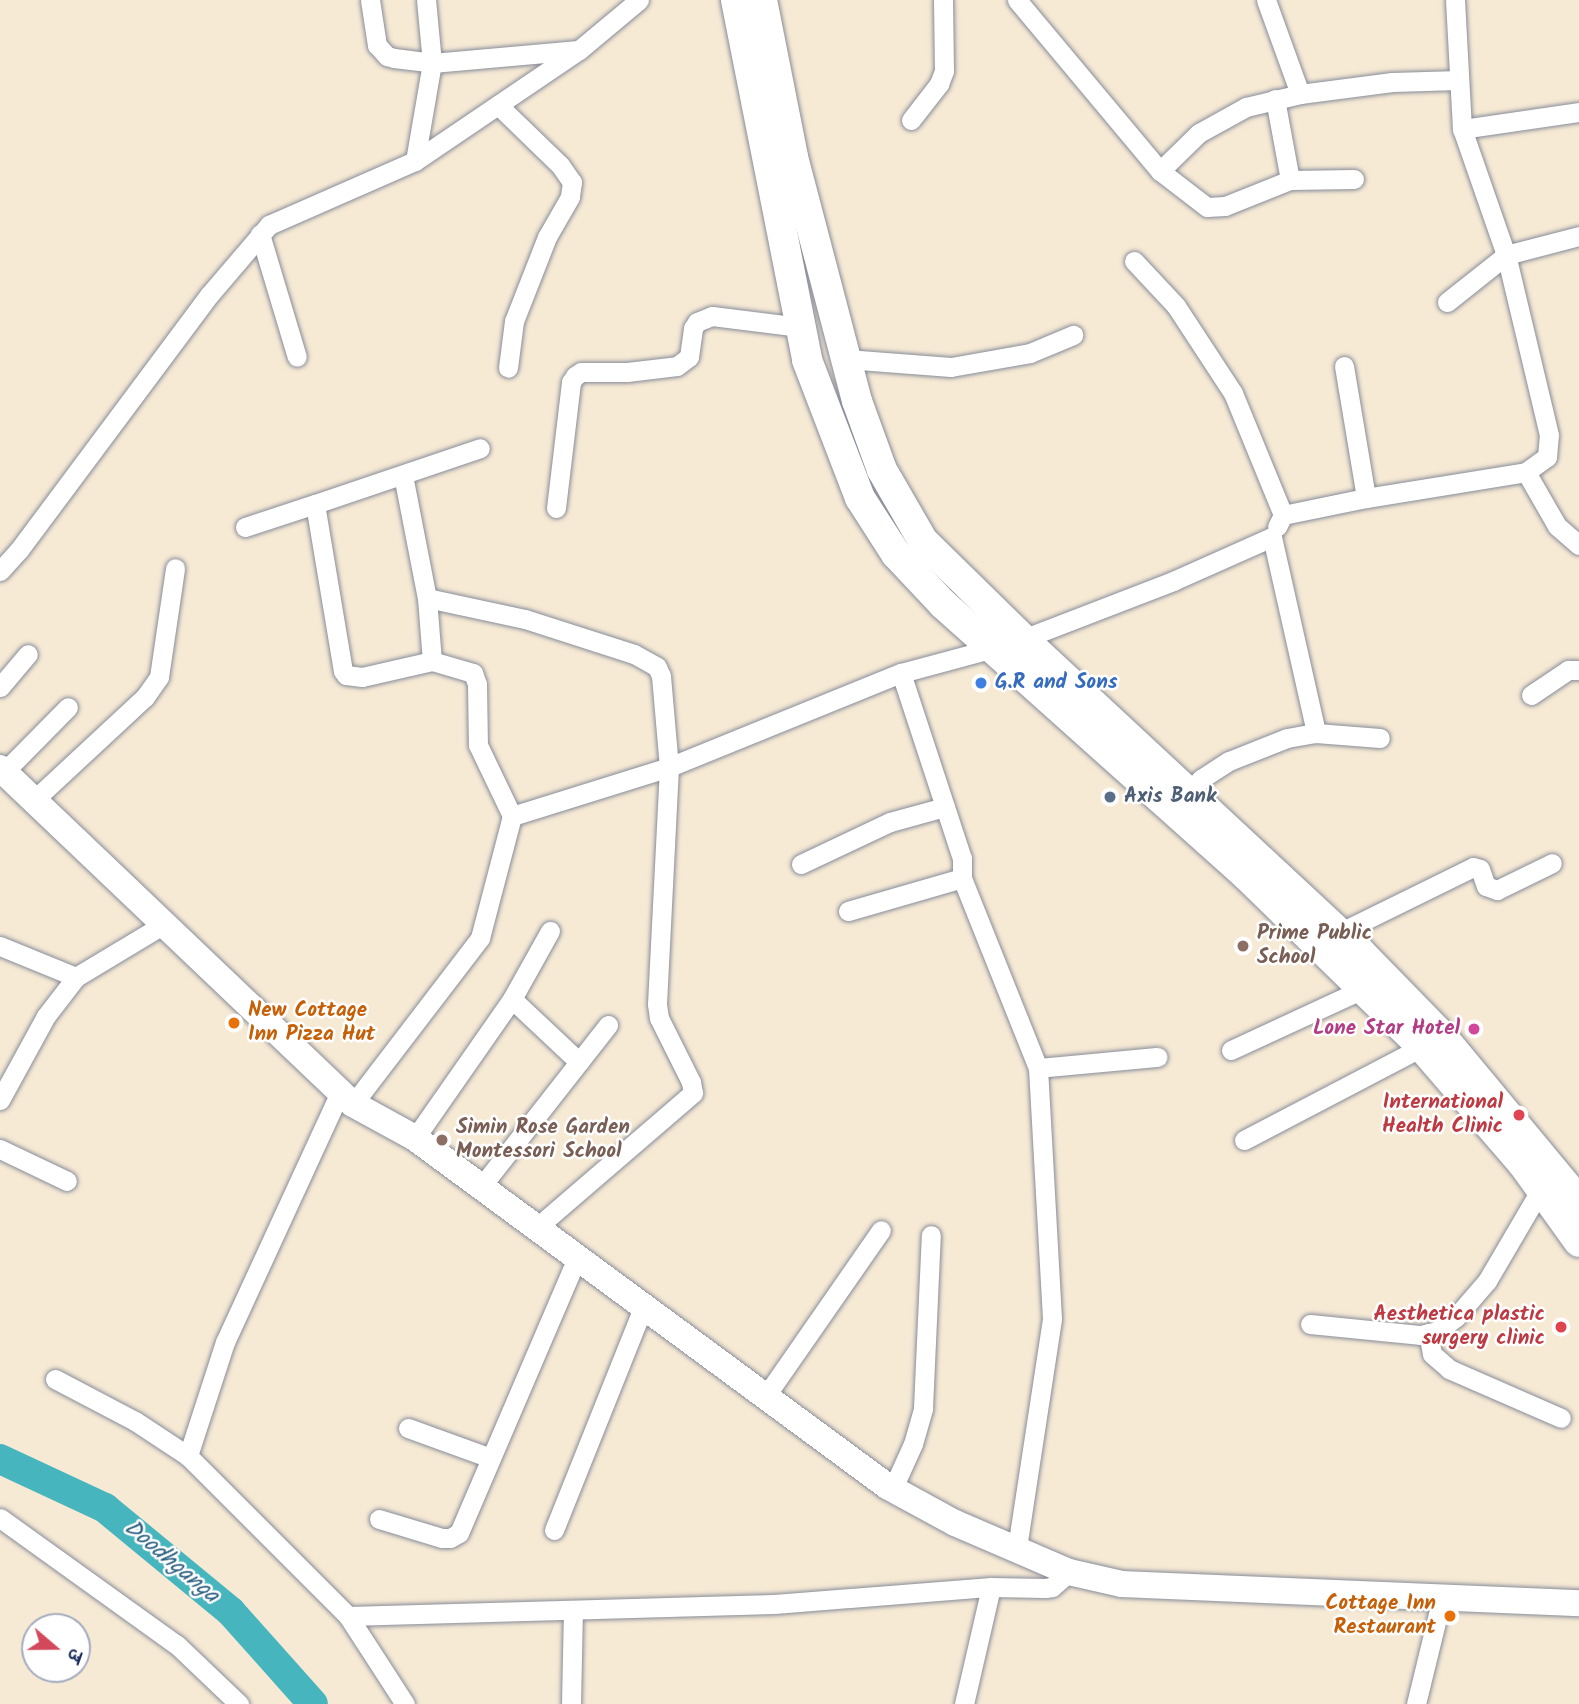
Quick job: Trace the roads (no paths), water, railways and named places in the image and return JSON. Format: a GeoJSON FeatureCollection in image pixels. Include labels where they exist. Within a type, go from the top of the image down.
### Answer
{"type":"FeatureCollection","features":[{"type":"Feature","properties":{"kind":"main road"},"geometry":{"type":"LineString","coordinates":[[736,0],[807,360],[860,498],[896,554],[943,604],[1247,876],[1422,1047],[1541,1189],[1579,1242]]}},
{"type":"Feature","properties":{"kind":"main road"},"geometry":{"type":"LineString","coordinates":[[762,0],[793,157],[857,401],[882,470],[923,541],[1023,639],[1339,933],[1441,1035],[1579,1201]]}},
{"type":"Feature","properties":{"kind":"main road"},"geometry":{"type":"LineString","coordinates":[[2,770],[166,923],[268,1026],[347,1097],[415,1138],[765,1397],[893,1488],[955,1523],[1069,1572],[1122,1584],[1579,1603]]}},
{"type":"Feature","properties":{"kind":"street"},"geometry":{"type":"LineString","coordinates":[[370,0],[374,35],[382,52],[394,58],[432,63],[579,50]]}},
{"type":"Feature","properties":{"kind":"street"},"geometry":{"type":"LineString","coordinates":[[415,161],[432,63],[426,0]]}},
{"type":"Feature","properties":{"kind":"street"},"geometry":{"type":"LineString","coordinates":[[0,571],[19,550],[210,294],[269,225],[415,161],[579,50],[639,0]]}},
{"type":"Feature","properties":{"kind":"street"},"geometry":{"type":"LineString","coordinates":[[911,121],[939,85],[944,72],[943,0]]}},
{"type":"Feature","properties":{"kind":"street"},"geometry":{"type":"LineString","coordinates":[[1017,0],[1160,171],[1207,207],[1225,206],[1290,180],[1354,179]]}},
{"type":"Feature","properties":{"kind":"street"},"geometry":{"type":"LineString","coordinates":[[1266,0],[1300,94]]}},
{"type":"Feature","properties":{"kind":"street"},"geometry":{"type":"LineString","coordinates":[[1283,515],[1366,498],[1526,472],[1547,457],[1549,435],[1506,255],[1462,130],[1455,0]]}},
{"type":"Feature","properties":{"kind":"street"},"geometry":{"type":"LineString","coordinates":[[1160,171],[1185,144],[1211,125],[1246,107],[1300,94],[1392,82],[1459,80]]}},
{"type":"Feature","properties":{"kind":"street"},"geometry":{"type":"LineString","coordinates":[[1275,99],[1290,180]]}},
{"type":"Feature","properties":{"kind":"street"},"geometry":{"type":"LineString","coordinates":[[498,105],[572,181],[570,197],[544,244],[514,321],[508,368]]}},
{"type":"Feature","properties":{"kind":"street"},"geometry":{"type":"LineString","coordinates":[[1462,130],[1579,112]]}},
{"type":"Feature","properties":{"kind":"street"},"geometry":{"type":"LineString","coordinates":[[260,234],[298,357]]}},
{"type":"Feature","properties":{"kind":"street"},"geometry":{"type":"LineString","coordinates":[[1447,302],[1506,255],[1579,236]]}},
{"type":"Feature","properties":{"kind":"street"},"geometry":{"type":"LineString","coordinates":[[1134,261],[1176,306],[1216,363],[1233,393],[1283,515],[1272,537],[1316,733]]}},
{"type":"Feature","properties":{"kind":"street"},"geometry":{"type":"LineString","coordinates":[[556,508],[571,382],[575,376],[581,372],[626,372],[677,366],[689,357],[697,322],[712,316],[800,327]]}},
{"type":"Feature","properties":{"kind":"street"},"geometry":{"type":"LineString","coordinates":[[846,359],[951,367],[1030,353],[1073,335]]}},
{"type":"Feature","properties":{"kind":"street"},"geometry":{"type":"LineString","coordinates":[[1344,366],[1366,498]]}},
{"type":"Feature","properties":{"kind":"street"},"geometry":{"type":"LineString","coordinates":[[245,527],[480,448]]}},
{"type":"Feature","properties":{"kind":"street"},"geometry":{"type":"LineString","coordinates":[[1526,472],[1557,526],[1579,545]]}},
{"type":"Feature","properties":{"kind":"street"},"geometry":{"type":"LineString","coordinates":[[404,475],[427,598],[432,661]]}},
{"type":"Feature","properties":{"kind":"street"},"geometry":{"type":"LineString","coordinates":[[188,1456],[225,1342],[347,1097],[480,937],[512,816],[478,744],[473,673],[432,661],[362,677],[350,677],[343,671],[315,504]]}},
{"type":"Feature","properties":{"kind":"street"},"geometry":{"type":"LineString","coordinates":[[1023,639],[1173,581],[1272,537]]}},
{"type":"Feature","properties":{"kind":"street"},"geometry":{"type":"LineString","coordinates":[[34,800],[145,697],[159,677],[175,568]]}},
{"type":"Feature","properties":{"kind":"street"},"geometry":{"type":"LineString","coordinates":[[427,598],[525,619],[634,654],[657,667],[663,689],[669,767],[657,1004],[659,1018],[693,1093],[537,1228]]}},
{"type":"Feature","properties":{"kind":"street"},"geometry":{"type":"LineString","coordinates":[[512,816],[669,767],[901,673],[994,648]]}},
{"type":"Feature","properties":{"kind":"street"},"geometry":{"type":"LineString","coordinates":[[0,687],[28,654]]}},
{"type":"Feature","properties":{"kind":"street"},"geometry":{"type":"LineString","coordinates":[[1531,695],[1568,670],[1579,670]]}},
{"type":"Feature","properties":{"kind":"street"},"geometry":{"type":"LineString","coordinates":[[901,673],[962,858],[962,878],[1038,1068],[1052,1318],[1017,1548]]}},
{"type":"Feature","properties":{"kind":"street"},"geometry":{"type":"LineString","coordinates":[[2,770],[68,707]]}},
{"type":"Feature","properties":{"kind":"street"},"geometry":{"type":"LineString","coordinates":[[1189,792],[1201,779],[1251,751],[1287,738],[1316,733],[1380,738]]}},
{"type":"Feature","properties":{"kind":"street"},"geometry":{"type":"LineString","coordinates":[[801,864],[890,822],[945,807]]}},
{"type":"Feature","properties":{"kind":"street"},"geometry":{"type":"LineString","coordinates":[[1339,933],[1474,867],[1480,869],[1486,886],[1497,890],[1552,863]]}},
{"type":"Feature","properties":{"kind":"street"},"geometry":{"type":"LineString","coordinates":[[848,911],[962,878]]}},
{"type":"Feature","properties":{"kind":"street"},"geometry":{"type":"LineString","coordinates":[[0,1100],[47,1016],[76,977],[166,923]]}},
{"type":"Feature","properties":{"kind":"street"},"geometry":{"type":"LineString","coordinates":[[415,1138],[512,999],[550,931]]}},
{"type":"Feature","properties":{"kind":"street"},"geometry":{"type":"LineString","coordinates":[[0,946],[76,977]]}},
{"type":"Feature","properties":{"kind":"street"},"geometry":{"type":"LineString","coordinates":[[1231,1050],[1363,989]]}},
{"type":"Feature","properties":{"kind":"street"},"geometry":{"type":"LineString","coordinates":[[512,999],[579,1062]]}},
{"type":"Feature","properties":{"kind":"street"},"geometry":{"type":"LineString","coordinates":[[481,1187],[608,1025]]}},
{"type":"Feature","properties":{"kind":"street"},"geometry":{"type":"LineString","coordinates":[[1244,1140],[1422,1047]]}},
{"type":"Feature","properties":{"kind":"street"},"geometry":{"type":"LineString","coordinates":[[1038,1068],[1157,1057]]}},
{"type":"Feature","properties":{"kind":"street"},"geometry":{"type":"LineString","coordinates":[[0,1149],[67,1181]]}},
{"type":"Feature","properties":{"kind":"street"},"geometry":{"type":"LineString","coordinates":[[1310,1324],[1402,1334],[1437,1331],[1456,1317],[1487,1281],[1541,1189]]}},
{"type":"Feature","properties":{"kind":"street"},"geometry":{"type":"LineString","coordinates":[[765,1397],[881,1230]]}},
{"type":"Feature","properties":{"kind":"street"},"geometry":{"type":"LineString","coordinates":[[893,1488],[913,1444],[923,1408],[931,1235]]}},
{"type":"Feature","properties":{"kind":"street"},"geometry":{"type":"LineString","coordinates":[[379,1519],[442,1538],[454,1536],[466,1519],[577,1258]]}},
{"type":"Feature","properties":{"kind":"street"},"geometry":{"type":"LineString","coordinates":[[554,1530],[643,1307]]}},
{"type":"Feature","properties":{"kind":"street"},"geometry":{"type":"LineString","coordinates":[[1428,1333],[1432,1354],[1449,1369],[1561,1418]]}},
{"type":"Feature","properties":{"kind":"street"},"geometry":{"type":"LineString","coordinates":[[55,1379],[135,1421],[188,1456],[348,1616],[405,1704]]}},
{"type":"Feature","properties":{"kind":"street"},"geometry":{"type":"LineString","coordinates":[[408,1428],[491,1458]]}},
{"type":"Feature","properties":{"kind":"street"},"geometry":{"type":"LineString","coordinates":[[0,1518],[177,1645],[239,1704]]}},
{"type":"Feature","properties":{"kind":"street"},"geometry":{"type":"LineString","coordinates":[[348,1616],[774,1604],[991,1587],[1052,1587],[1069,1572]]}},
{"type":"Feature","properties":{"kind":"street"},"geometry":{"type":"LineString","coordinates":[[964,1704],[991,1587]]}},
{"type":"Feature","properties":{"kind":"street"},"geometry":{"type":"LineString","coordinates":[[1416,1704],[1442,1597]]}},
{"type":"Feature","properties":{"kind":"street"},"geometry":{"type":"LineString","coordinates":[[571,1704],[573,1610]]}},
{"type":"Feature","properties":{"kind":"waterway","name":"Doodhganga"},"geometry":{"type":"LineString","coordinates":[[0,1459],[105,1508],[231,1612],[313,1704]]}},
{"type":"Feature","properties":{"kind":"place","name":"G.R and Sons"},"geometry":{"type":"Point","coordinates":[981,683]}},
{"type":"Feature","properties":{"kind":"place","name":"Axis Bank"},"geometry":{"type":"Point","coordinates":[1110,797]}},
{"type":"Feature","properties":{"kind":"place","name":"Prime Public School"},"geometry":{"type":"Point","coordinates":[1243,946]}},
{"type":"Feature","properties":{"kind":"place","name":"New Cottage Inn Pizza Hut"},"geometry":{"type":"Point","coordinates":[234,1023]}},
{"type":"Feature","properties":{"kind":"place","name":"Lone Star Hotel"},"geometry":{"type":"Point","coordinates":[1474,1029]}},
{"type":"Feature","properties":{"kind":"place","name":"International Health Clinic"},"geometry":{"type":"Point","coordinates":[1519,1115]}},
{"type":"Feature","properties":{"kind":"place","name":"Simin Rose Garden Montessori School"},"geometry":{"type":"Point","coordinates":[442,1140]}},
{"type":"Feature","properties":{"kind":"place","name":"Aesthetica plastic surgery clinic"},"geometry":{"type":"Point","coordinates":[1561,1327]}},
{"type":"Feature","properties":{"kind":"place","name":"Cottage Inn Restaurant"},"geometry":{"type":"Point","coordinates":[1450,1616]}}]}
